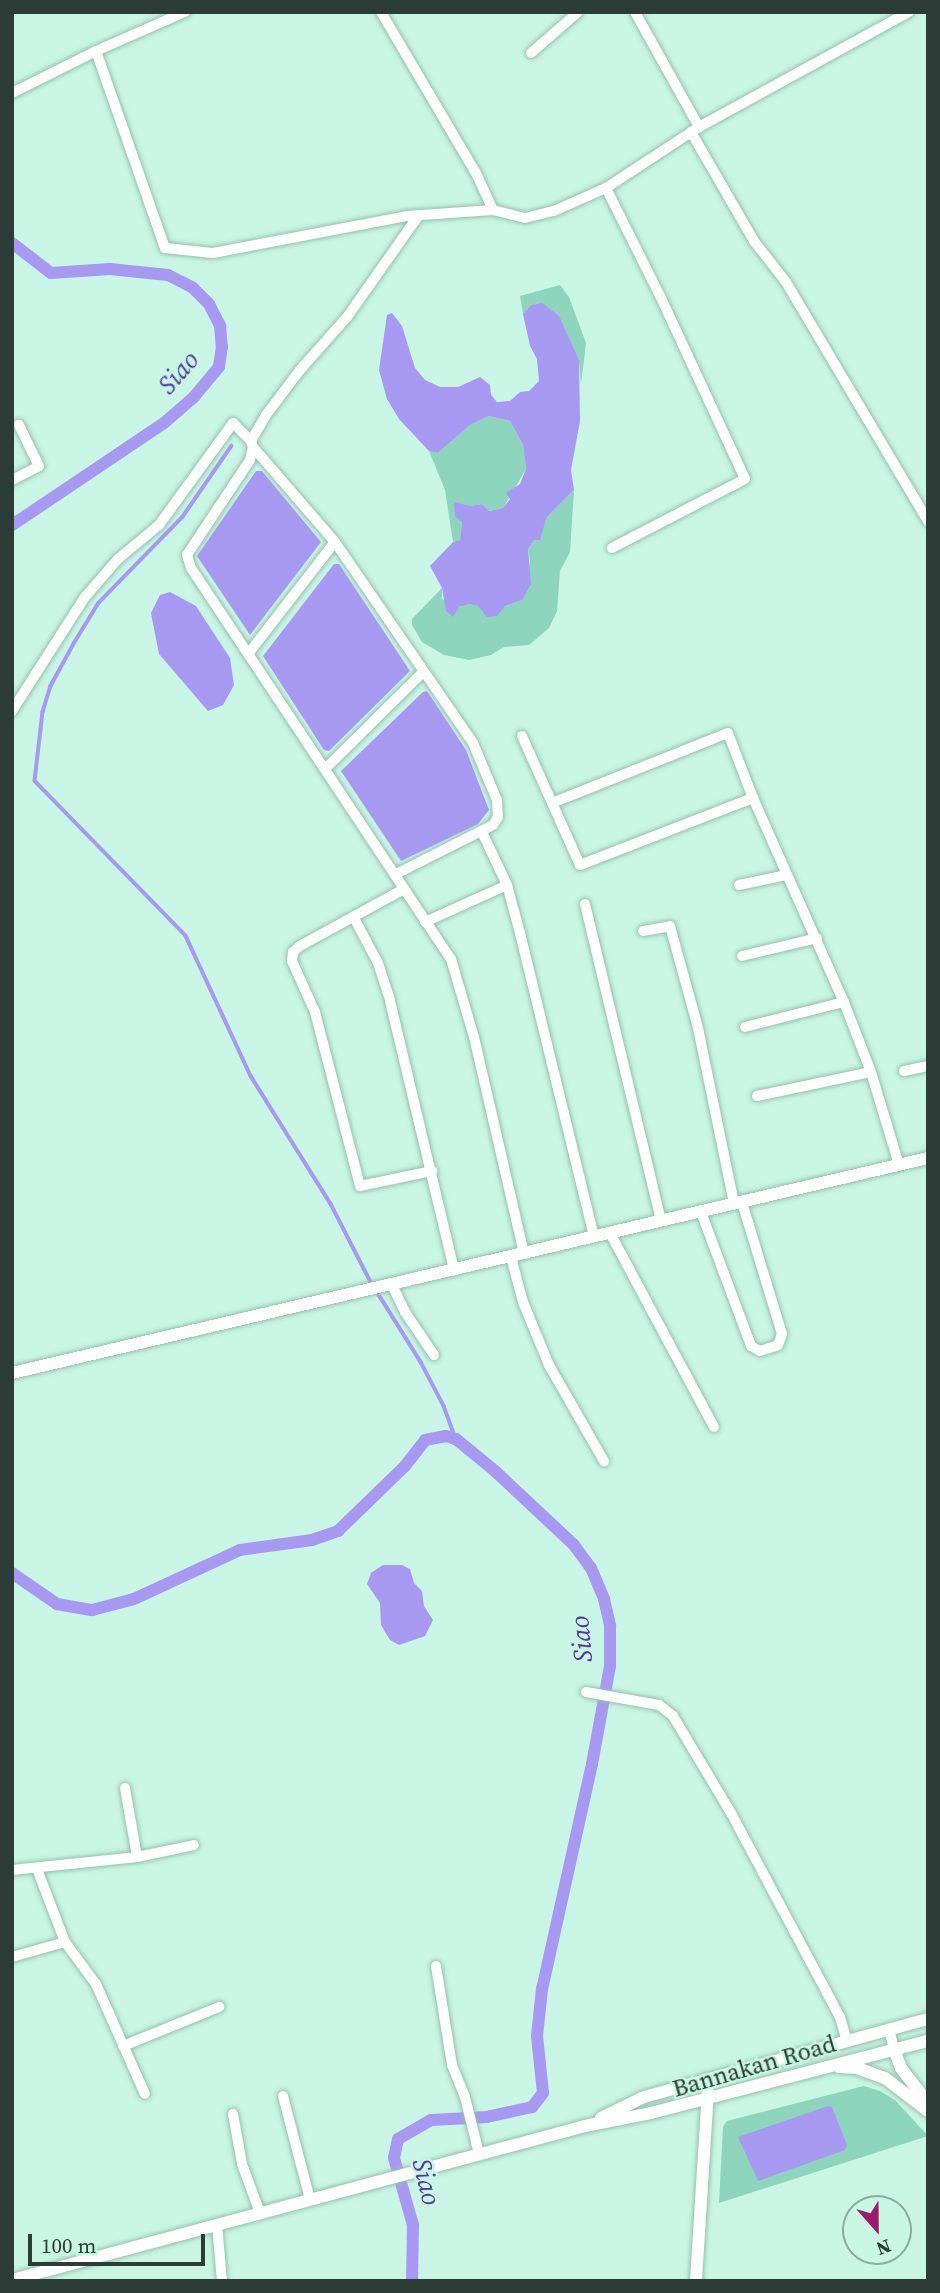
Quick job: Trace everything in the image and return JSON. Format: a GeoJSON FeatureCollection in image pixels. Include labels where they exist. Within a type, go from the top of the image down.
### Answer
{"type":"FeatureCollection","features":[{"type":"Feature","properties":{"kind":"street"},"geometry":{"type":"LineString","coordinates":[[12,93],[96,51],[185,12]]}},
{"type":"Feature","properties":{"kind":"street"},"geometry":{"type":"LineString","coordinates":[[531,53],[578,12]]}},
{"type":"Feature","properties":{"kind":"street"},"geometry":{"type":"LineString","coordinates":[[635,12],[754,241],[786,282],[928,522]]}},
{"type":"Feature","properties":{"kind":"street"},"geometry":{"type":"LineString","coordinates":[[96,51],[165,248],[213,253],[419,215],[494,210],[525,218],[554,211],[606,188],[695,129],[909,12]]}},
{"type":"Feature","properties":{"kind":"street"},"geometry":{"type":"LineString","coordinates":[[386,15],[476,173],[494,210]]}},
{"type":"Feature","properties":{"kind":"street"},"geometry":{"type":"LineString","coordinates":[[606,188],[662,300],[745,479],[612,548]]}},
{"type":"Feature","properties":{"kind":"street"},"geometry":{"type":"LineString","coordinates":[[419,215],[347,317],[300,370],[250,441],[253,455],[187,555],[191,568],[451,959],[466,1011],[517,1255],[523,1302],[549,1365],[604,1461]]}},
{"type":"Feature","properties":{"kind":"street"},"geometry":{"type":"LineString","coordinates":[[12,711],[85,597],[118,559],[159,524],[233,423],[239,426],[335,542],[473,743],[497,800],[498,817],[494,825],[396,874]]}},
{"type":"Feature","properties":{"kind":"street"},"geometry":{"type":"LineString","coordinates":[[12,480],[39,466],[19,425]]}},
{"type":"Feature","properties":{"kind":"street"},"geometry":{"type":"LineString","coordinates":[[248,654],[335,542]]}},
{"type":"Feature","properties":{"kind":"street"},"geometry":{"type":"LineString","coordinates":[[326,769],[424,671]]}},
{"type":"Feature","properties":{"kind":"street"},"geometry":{"type":"LineString","coordinates":[[552,803],[728,733],[753,798],[844,1002],[871,1072],[899,1164]]}},
{"type":"Feature","properties":{"kind":"street"},"geometry":{"type":"LineString","coordinates":[[522,736],[580,865],[753,798]]}},
{"type":"Feature","properties":{"kind":"street"},"geometry":{"type":"LineString","coordinates":[[482,832],[507,885],[594,1237]]}},
{"type":"Feature","properties":{"kind":"street"},"geometry":{"type":"LineString","coordinates":[[739,885],[788,875]]}},
{"type":"Feature","properties":{"kind":"street"},"geometry":{"type":"LineString","coordinates":[[425,922],[507,885]]}},
{"type":"Feature","properties":{"kind":"street"},"geometry":{"type":"LineString","coordinates":[[404,889],[300,946],[291,957],[315,1012],[356,1178],[364,1187],[432,1171]]}},
{"type":"Feature","properties":{"kind":"street"},"geometry":{"type":"LineString","coordinates":[[585,904],[661,1221]]}},
{"type":"Feature","properties":{"kind":"street"},"geometry":{"type":"LineString","coordinates":[[355,918],[379,963],[390,1001],[454,1270]]}},
{"type":"Feature","properties":{"kind":"street"},"geometry":{"type":"LineString","coordinates":[[643,931],[670,926],[698,1028],[738,1203],[782,1334],[778,1345],[760,1351],[751,1346],[701,1212]]}},
{"type":"Feature","properties":{"kind":"street"},"geometry":{"type":"LineString","coordinates":[[742,957],[817,938]]}},
{"type":"Feature","properties":{"kind":"street"},"geometry":{"type":"LineString","coordinates":[[745,1027],[844,1002]]}},
{"type":"Feature","properties":{"kind":"street"},"geometry":{"type":"LineString","coordinates":[[904,1071],[928,1066]]}},
{"type":"Feature","properties":{"kind":"street"},"geometry":{"type":"LineString","coordinates":[[757,1096],[871,1072]]}},
{"type":"Feature","properties":{"kind":"street"},"geometry":{"type":"LineString","coordinates":[[12,1373],[928,1158]]}},
{"type":"Feature","properties":{"kind":"street"},"geometry":{"type":"LineString","coordinates":[[610,1233],[714,1427]]}},
{"type":"Feature","properties":{"kind":"street"},"geometry":{"type":"LineString","coordinates":[[388,1286],[434,1355]]}},
{"type":"Feature","properties":{"kind":"street"},"geometry":{"type":"LineString","coordinates":[[586,1692],[659,1705],[673,1716],[737,1825],[840,2017],[847,2040]]}},
{"type":"Feature","properties":{"kind":"street"},"geometry":{"type":"LineString","coordinates":[[125,1788],[137,1857]]}},
{"type":"Feature","properties":{"kind":"street"},"geometry":{"type":"LineString","coordinates":[[12,1870],[137,1857],[194,1845]]}},
{"type":"Feature","properties":{"kind":"street"},"geometry":{"type":"LineString","coordinates":[[37,1869],[65,1942],[96,1984],[145,2094]]}},
{"type":"Feature","properties":{"kind":"street"},"geometry":{"type":"LineString","coordinates":[[12,1957],[65,1942]]}},
{"type":"Feature","properties":{"kind":"street"},"geometry":{"type":"LineString","coordinates":[[436,1966],[452,2065],[464,2097],[479,2154]]}},
{"type":"Feature","properties":{"kind":"street"},"geometry":{"type":"LineString","coordinates":[[123,2046],[219,2007]]}},
{"type":"Feature","properties":{"kind":"street","name":"Bannakan Road"},"geometry":{"type":"LineString","coordinates":[[585,2126],[644,2097],[928,2019]]}},
{"type":"Feature","properties":{"kind":"street"},"geometry":{"type":"LineString","coordinates":[[889,2029],[901,2068],[928,2103]]}},
{"type":"Feature","properties":{"kind":"street","name":"Bannakan Road"},"geometry":{"type":"LineString","coordinates":[[12,2280],[585,2126],[710,2098],[928,2041]]}},
{"type":"Feature","properties":{"kind":"street"},"geometry":{"type":"LineString","coordinates":[[829,2067],[857,2068],[885,2078],[928,2111]]}},
{"type":"Feature","properties":{"kind":"street"},"geometry":{"type":"LineString","coordinates":[[696,2281],[710,2098],[706,2080]]}},
{"type":"Feature","properties":{"kind":"street"},"geometry":{"type":"LineString","coordinates":[[283,2096],[310,2200]]}},
{"type":"Feature","properties":{"kind":"street"},"geometry":{"type":"LineString","coordinates":[[233,2114],[242,2164],[260,2213]]}},
{"type":"Feature","properties":{"kind":"street"},"geometry":{"type":"LineString","coordinates":[[217,2225],[222,2281]]}},
{"type":"Feature","properties":{"kind":"green space"},"geometry":{"type":"Polygon","coordinates":[[[560,285],[569,297],[586,343],[581,384],[579,360],[531,305],[523,314],[520,296],[560,285]]]}},
{"type":"Feature","properties":{"kind":"green space"},"geometry":{"type":"Polygon","coordinates":[[[489,416],[510,421],[523,445],[526,469],[503,508],[488,511],[482,504],[470,506],[462,522],[460,540],[453,542],[445,490],[429,451],[438,453],[470,425],[489,416]]]}},
{"type":"Feature","properties":{"kind":"green space"},"geometry":{"type":"Polygon","coordinates":[[[574,490],[570,552],[560,571],[557,611],[549,628],[529,645],[504,647],[491,655],[469,660],[444,655],[422,642],[412,625],[412,619],[442,588],[442,599],[459,607],[470,604],[505,606],[522,600],[530,562],[528,549],[534,540],[540,539],[547,517],[574,490]]]}},
{"type":"Feature","properties":{"kind":"green space"},"geometry":{"type":"Polygon","coordinates":[[[864,2086],[895,2100],[928,2136],[719,2203],[723,2127],[727,2121],[864,2086]]]}},
{"type":"Feature","properties":{"kind":"shaded area"},"geometry":{"type":"Polygon","coordinates":[[[542,303],[559,316],[579,360],[580,421],[571,470],[574,490],[547,517],[540,540],[534,540],[528,549],[531,584],[522,600],[505,606],[497,616],[487,617],[478,606],[470,604],[459,607],[453,617],[446,611],[442,588],[430,566],[453,542],[460,540],[462,522],[455,516],[454,502],[470,506],[482,504],[489,511],[503,508],[510,499],[506,493],[520,484],[526,469],[523,445],[510,421],[489,416],[470,425],[438,453],[429,451],[399,419],[387,399],[379,370],[387,315],[392,313],[402,326],[415,368],[425,380],[440,387],[458,387],[480,377],[490,385],[491,395],[497,402],[510,401],[520,392],[529,391],[539,381],[537,359],[530,346],[523,314],[531,305],[542,303]]]}},
{"type":"Feature","properties":{"kind":"shaded area"},"geometry":{"type":"Polygon","coordinates":[[[256,471],[262,471],[321,542],[250,635],[197,556],[256,471]]]}},
{"type":"Feature","properties":{"kind":"shaded area"},"geometry":{"type":"Polygon","coordinates":[[[334,564],[339,564],[410,671],[329,751],[324,750],[263,656],[334,564]]]}},
{"type":"Feature","properties":{"kind":"shaded area"},"geometry":{"type":"Polygon","coordinates":[[[170,592],[196,606],[230,658],[234,685],[223,705],[208,711],[159,654],[151,613],[160,595],[170,592]]]}},
{"type":"Feature","properties":{"kind":"shaded area"},"geometry":{"type":"Polygon","coordinates":[[[427,691],[466,750],[489,810],[478,824],[401,861],[341,771],[427,691]]]}},
{"type":"Feature","properties":{"kind":"shaded area"},"geometry":{"type":"Polygon","coordinates":[[[383,1565],[402,1565],[410,1569],[414,1583],[422,1591],[424,1606],[433,1620],[425,1636],[399,1645],[390,1640],[381,1625],[380,1603],[367,1584],[371,1573],[383,1565]]]}},
{"type":"Feature","properties":{"kind":"shaded area"},"geometry":{"type":"Polygon","coordinates":[[[828,2106],[832,2107],[847,2145],[845,2150],[758,2181],[738,2137],[828,2106]]]}},
{"type":"Feature","properties":{"kind":"waterway","name":"Siao"},"geometry":{"type":"LineString","coordinates":[[12,243],[51,273],[110,269],[168,275],[193,288],[209,304],[220,326],[222,347],[219,367],[194,397],[164,423],[12,525]]}},
{"type":"Feature","properties":{"kind":"waterway"},"geometry":{"type":"LineString","coordinates":[[232,446],[183,517],[99,603],[74,644],[51,686],[43,712],[35,781],[186,936],[251,1076],[331,1204],[372,1284]]}},
{"type":"Feature","properties":{"kind":"waterway"},"geometry":{"type":"LineString","coordinates":[[376,1290],[421,1362],[444,1406],[456,1439]]}},
{"type":"Feature","properties":{"kind":"waterway","name":"Siao"},"geometry":{"type":"LineString","coordinates":[[12,1573],[57,1604],[92,1610],[134,1599],[240,1550],[312,1540],[338,1531],[405,1466],[425,1440],[446,1436],[456,1439],[495,1471],[574,1545],[591,1568],[604,1599],[610,1626],[610,1666],[592,1764],[542,1989],[537,2036],[543,2093],[532,2107],[487,2117],[431,2120],[398,2139],[394,2158],[413,2225],[412,2281]]}}]}
